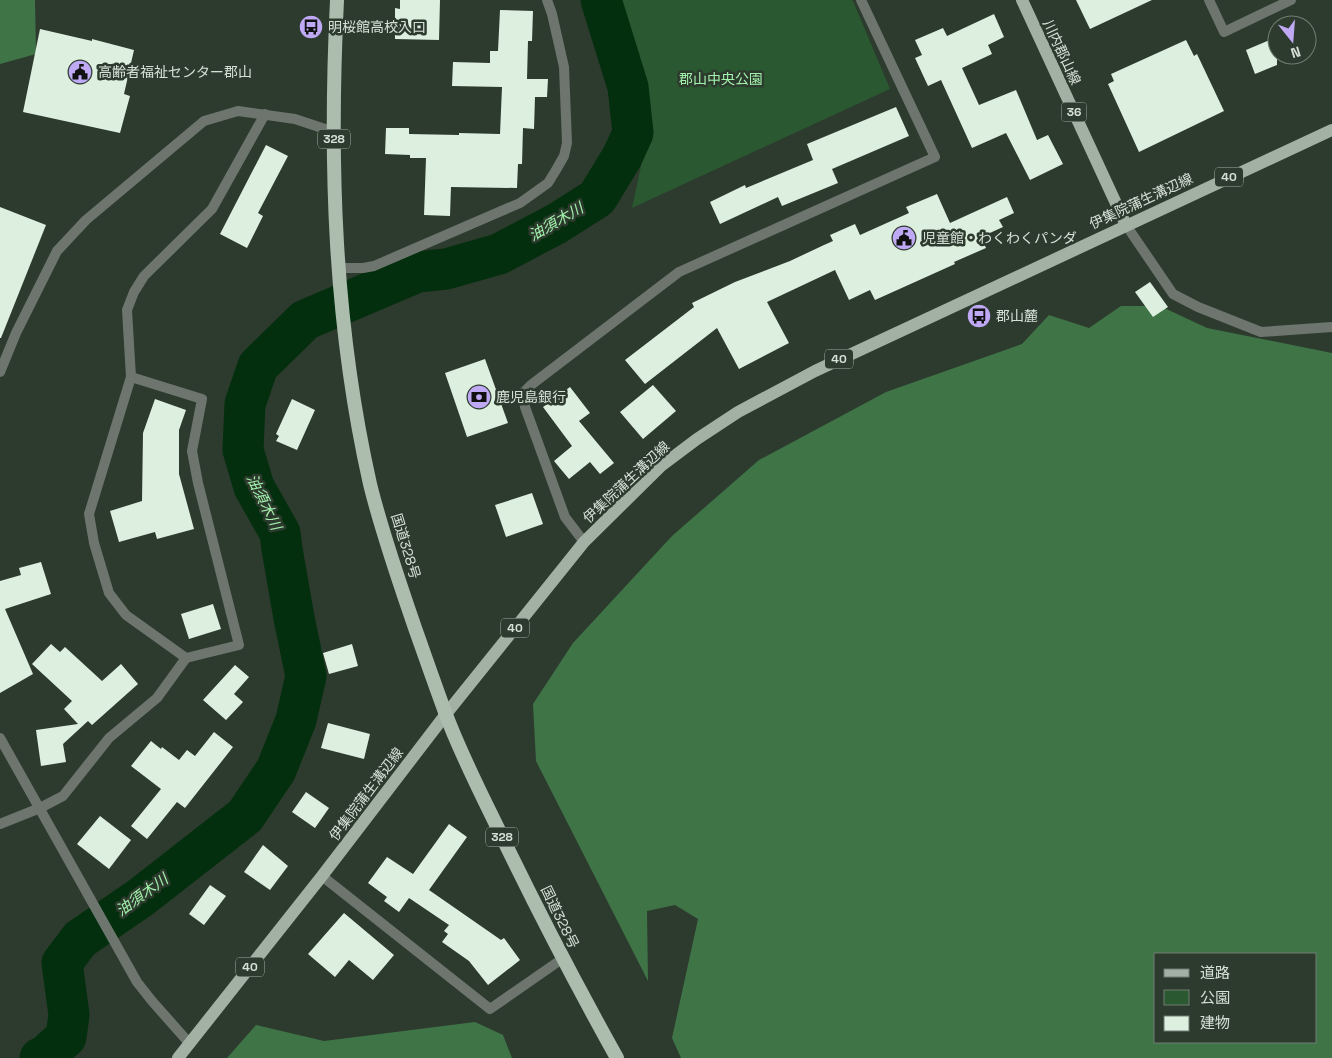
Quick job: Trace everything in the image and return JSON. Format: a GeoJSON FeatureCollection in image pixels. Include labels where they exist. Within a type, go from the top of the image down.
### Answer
{"type":"FeatureCollection","features":[{"type":"Feature","properties":{"kind":"highway","name":"国道328号"},"geometry":{"type":"LineString","coordinates":[[337,0],[334,54],[334,194],[338,273],[347,358],[371,486],[395,571],[446,714],[479,789],[562,959],[617,1058]]}},
{"type":"Feature","properties":{"kind":"main road","name":"川内郡山線"},"geometry":{"type":"LineString","coordinates":[[1022,0],[1126,225]]}},
{"type":"Feature","properties":{"kind":"main road","name":"伊集院蒲生溝辺線"},"geometry":{"type":"LineString","coordinates":[[178,1058],[322,876],[446,714],[584,542],[661,466],[738,412],[815,371],[1332,130]]}},
{"type":"Feature","properties":{"kind":"street"},"geometry":{"type":"LineString","coordinates":[[338,273],[374,266],[520,203],[548,183],[564,156],[567,143],[564,67],[547,0]]}},
{"type":"Feature","properties":{"kind":"street"},"geometry":{"type":"LineString","coordinates":[[584,542],[565,518],[524,407],[523,393],[679,272],[935,157],[861,0]]}},
{"type":"Feature","properties":{"kind":"street"},"geometry":{"type":"LineString","coordinates":[[1209,0],[1224,32],[1291,0]]}},
{"type":"Feature","properties":{"kind":"street"},"geometry":{"type":"LineString","coordinates":[[0,372],[16,333],[57,251],[86,220],[204,121],[238,111],[295,119],[334,132]]}},
{"type":"Feature","properties":{"kind":"street"},"geometry":{"type":"LineString","coordinates":[[186,658],[126,615],[109,593],[94,543],[90,514],[131,377],[127,310],[134,292],[144,276],[212,209],[265,114]]}},
{"type":"Feature","properties":{"kind":"street"},"geometry":{"type":"LineString","coordinates":[[1126,225],[1173,294],[1198,307],[1261,332],[1332,327]]}},
{"type":"Feature","properties":{"kind":"street"},"geometry":{"type":"LineString","coordinates":[[0,824],[40,808],[63,796],[109,738],[157,698],[186,658],[239,645],[198,483],[192,451],[202,399],[131,377]]}},
{"type":"Feature","properties":{"kind":"street"},"geometry":{"type":"LineString","coordinates":[[0,738],[142,989],[190,1044]]}},
{"type":"Feature","properties":{"kind":"street"},"geometry":{"type":"LineString","coordinates":[[322,876],[490,1009],[562,959]]}},
{"type":"Feature","properties":{"kind":"green space"},"geometry":{"type":"Polygon","coordinates":[[[0,0],[35,0],[36,54],[0,64],[0,0]]]}},
{"type":"Feature","properties":{"kind":"green space","name":"郡山中央公園"},"geometry":{"type":"Polygon","coordinates":[[[620,0],[851,0],[890,89],[632,208],[650,124],[620,0]]]}},
{"type":"Feature","properties":{"kind":"green space"},"geometry":{"type":"Polygon","coordinates":[[[1121,306],[1160,306],[1207,328],[1332,353],[1332,1058],[681,1058],[672,1038],[698,919],[675,905],[647,911],[648,981],[536,761],[533,704],[573,643],[672,536],[759,460],[886,392],[1022,344],[1049,315],[1089,328],[1121,306]]]}},
{"type":"Feature","properties":{"kind":"green space"},"geometry":{"type":"Polygon","coordinates":[[[475,1022],[503,1035],[512,1058],[227,1058],[256,1025],[324,1041],[475,1022]]]}},
{"type":"Feature","properties":{"kind":"building"},"geometry":{"type":"Polygon","coordinates":[[[400,0],[440,0],[439,40],[395,39],[395,8],[400,9],[400,0]]]}},
{"type":"Feature","properties":{"kind":"building"},"geometry":{"type":"Polygon","coordinates":[[[1076,0],[1152,0],[1090,29],[1076,0]]]}},
{"type":"Feature","properties":{"kind":"building"},"geometry":{"type":"Polygon","coordinates":[[[500,10],[533,11],[532,41],[528,41],[527,79],[548,79],[547,97],[535,97],[534,129],[523,128],[522,164],[518,164],[517,188],[451,187],[450,216],[424,215],[426,158],[410,158],[410,155],[385,154],[386,128],[409,128],[409,134],[500,134],[502,87],[452,86],[453,62],[490,63],[490,51],[498,51],[500,10]]]}},
{"type":"Feature","properties":{"kind":"building"},"geometry":{"type":"Polygon","coordinates":[[[994,14],[1004,37],[988,45],[992,54],[962,68],[979,105],[1016,90],[1037,140],[1048,135],[1063,164],[1030,180],[1006,133],[972,148],[941,80],[928,86],[915,58],[922,55],[915,40],[943,28],[947,36],[994,14]]]}},
{"type":"Feature","properties":{"kind":"building","name":"高齢者福祉センター郡山"},"geometry":{"type":"Polygon","coordinates":[[[40,29],[92,41],[92,39],[134,50],[124,94],[130,96],[120,133],[23,112],[40,29]]]}},
{"type":"Feature","properties":{"kind":"building"},"geometry":{"type":"Polygon","coordinates":[[[1186,40],[1194,56],[1197,54],[1224,111],[1139,152],[1108,84],[1114,81],[1111,74],[1186,40]]]}},
{"type":"Feature","properties":{"kind":"building"},"geometry":{"type":"Polygon","coordinates":[[[1267,41],[1267,65],[1277,65],[1255,74],[1246,50],[1267,41]]]}},
{"type":"Feature","properties":{"kind":"building"},"geometry":{"type":"Polygon","coordinates":[[[896,107],[909,136],[832,169],[838,183],[782,206],[778,197],[720,224],[710,202],[745,185],[746,188],[813,160],[807,144],[896,107]]]}},
{"type":"Feature","properties":{"kind":"building"},"geometry":{"type":"Polygon","coordinates":[[[266,145],[288,156],[258,213],[263,216],[247,248],[220,234],[266,145]]]}},
{"type":"Feature","properties":{"kind":"building"},"geometry":{"type":"Polygon","coordinates":[[[937,194],[950,223],[1007,197],[1014,213],[999,220],[1003,227],[981,237],[986,248],[875,300],[870,290],[849,300],[835,270],[767,302],[789,343],[739,369],[717,328],[645,384],[625,360],[694,307],[692,303],[735,282],[790,261],[833,241],[830,235],[855,224],[860,235],[909,213],[906,207],[937,194]]]}},
{"type":"Feature","properties":{"kind":"building"},"geometry":{"type":"Polygon","coordinates":[[[0,207],[46,225],[1,338],[0,338],[0,207]]]}},
{"type":"Feature","properties":{"kind":"building"},"geometry":{"type":"Polygon","coordinates":[[[1150,282],[1168,307],[1153,317],[1135,292],[1150,282]]]}},
{"type":"Feature","properties":{"kind":"building","name":"鹿児島銀行"},"geometry":{"type":"Polygon","coordinates":[[[485,359],[508,423],[467,437],[445,373],[485,359]]]}},
{"type":"Feature","properties":{"kind":"building"},"geometry":{"type":"Polygon","coordinates":[[[653,385],[676,411],[643,439],[620,412],[653,385]]]}},
{"type":"Feature","properties":{"kind":"building"},"geometry":{"type":"Polygon","coordinates":[[[570,387],[590,413],[579,421],[614,463],[600,474],[590,462],[569,479],[554,461],[572,446],[543,407],[570,387]]]}},
{"type":"Feature","properties":{"kind":"building"},"geometry":{"type":"Polygon","coordinates":[[[155,399],[186,410],[179,430],[179,474],[194,529],[157,539],[155,532],[119,542],[110,511],[142,501],[143,433],[155,399]]]}},
{"type":"Feature","properties":{"kind":"building"},"geometry":{"type":"Polygon","coordinates":[[[292,399],[315,410],[297,450],[276,441],[279,436],[276,434],[292,399]]]}},
{"type":"Feature","properties":{"kind":"building"},"geometry":{"type":"Polygon","coordinates":[[[532,493],[543,524],[506,537],[495,505],[532,493]]]}},
{"type":"Feature","properties":{"kind":"building"},"geometry":{"type":"Polygon","coordinates":[[[41,562],[51,594],[5,609],[33,674],[0,693],[0,581],[21,575],[19,568],[41,562]]]}},
{"type":"Feature","properties":{"kind":"building"},"geometry":{"type":"Polygon","coordinates":[[[213,604],[221,629],[189,639],[181,614],[213,604]]]}},
{"type":"Feature","properties":{"kind":"building"},"geometry":{"type":"Polygon","coordinates":[[[51,644],[60,652],[65,647],[102,681],[121,664],[138,684],[92,725],[88,721],[63,744],[66,762],[41,766],[36,730],[78,724],[64,709],[72,701],[32,664],[51,644]]]}},
{"type":"Feature","properties":{"kind":"building"},"geometry":{"type":"Polygon","coordinates":[[[352,644],[358,666],[329,674],[323,653],[352,644]]]}},
{"type":"Feature","properties":{"kind":"building"},"geometry":{"type":"Polygon","coordinates":[[[235,665],[249,677],[234,694],[243,702],[226,720],[203,700],[235,665]]]}},
{"type":"Feature","properties":{"kind":"building"},"geometry":{"type":"Polygon","coordinates":[[[328,723],[370,734],[364,759],[321,748],[328,723]]]}},
{"type":"Feature","properties":{"kind":"building"},"geometry":{"type":"Polygon","coordinates":[[[214,732],[233,747],[185,808],[177,802],[147,839],[131,826],[161,789],[131,766],[151,741],[179,760],[187,750],[195,756],[214,732]]]}},
{"type":"Feature","properties":{"kind":"building"},"geometry":{"type":"Polygon","coordinates":[[[306,792],[329,808],[315,828],[292,812],[306,792]]]}},
{"type":"Feature","properties":{"kind":"building"},"geometry":{"type":"Polygon","coordinates":[[[100,816],[131,840],[109,869],[77,844],[100,816]]]}},
{"type":"Feature","properties":{"kind":"building"},"geometry":{"type":"Polygon","coordinates":[[[449,824],[467,837],[429,890],[501,940],[504,938],[520,960],[488,985],[469,961],[442,942],[448,934],[444,931],[449,925],[409,898],[399,912],[384,901],[387,897],[368,883],[387,857],[413,874],[449,824]]]}},
{"type":"Feature","properties":{"kind":"building"},"geometry":{"type":"Polygon","coordinates":[[[263,845],[288,866],[270,890],[244,872],[263,845]]]}},
{"type":"Feature","properties":{"kind":"building"},"geometry":{"type":"Polygon","coordinates":[[[210,885],[226,896],[204,925],[189,914],[210,885]]]}},
{"type":"Feature","properties":{"kind":"building"},"geometry":{"type":"Polygon","coordinates":[[[344,913],[394,955],[373,980],[349,960],[335,977],[308,954],[344,913]]]}},
{"type":"Feature","properties":{"kind":"waterway","name":"油須木川"},"geometry":{"type":"LineString","coordinates":[[40,1058],[45,1056],[66,1037],[69,1015],[62,963],[80,939],[140,898],[245,816],[276,770],[296,720],[306,676],[280,533],[254,487],[243,450],[245,404],[258,366],[305,320],[418,272],[446,269],[499,254],[556,224],[597,198],[622,157],[633,133],[628,87],[601,0]]}},
{"type":"Feature","properties":{"kind":"place","name":"明桜館高校入口"},"geometry":{"type":"Point","coordinates":[311,27]}},
{"type":"Feature","properties":{"kind":"place","name":"高齢者福祉センター郡山"},"geometry":{"type":"Point","coordinates":[80,72]}},
{"type":"Feature","properties":{"kind":"place","name":"児童館・わくわくパンダ"},"geometry":{"type":"Point","coordinates":[904,238]}},
{"type":"Feature","properties":{"kind":"place","name":"郡山麓"},"geometry":{"type":"Point","coordinates":[979,316]}},
{"type":"Feature","properties":{"kind":"place","name":"鹿児島銀行"},"geometry":{"type":"Point","coordinates":[479,397]}}]}
